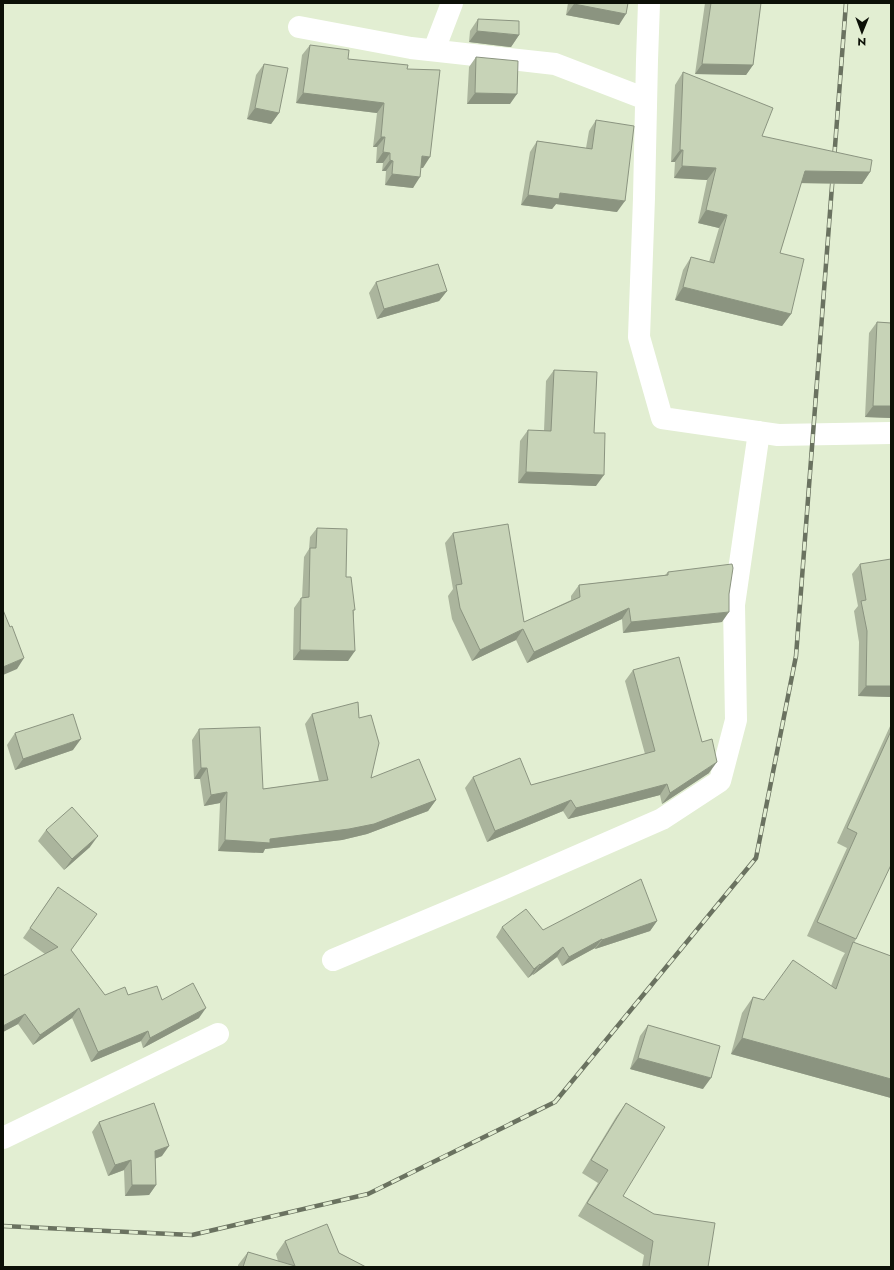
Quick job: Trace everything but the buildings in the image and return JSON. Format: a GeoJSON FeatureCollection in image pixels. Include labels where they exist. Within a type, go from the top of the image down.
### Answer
{"type":"FeatureCollection","features":[{"type":"Feature","properties":{"kind":"street"},"geometry":{"type":"LineString","coordinates":[[434,50],[452,3]]}},
{"type":"Feature","properties":{"kind":"street"},"geometry":{"type":"LineString","coordinates":[[650,3],[639,337],[662,418],[778,435],[891,434]]}},
{"type":"Feature","properties":{"kind":"street"},"geometry":{"type":"LineString","coordinates":[[298,27],[410,48],[555,64],[646,99]]}},
{"type":"Feature","properties":{"kind":"street"},"geometry":{"type":"LineString","coordinates":[[332,960],[502,889],[662,819],[720,781],[736,720],[734,605],[759,432]]}},
{"type":"Feature","properties":{"kind":"street"},"geometry":{"type":"LineString","coordinates":[[3,1138],[218,1034]]}},
{"type":"Feature","properties":{"kind":"railway"},"geometry":{"type":"LineString","coordinates":[[3,1226],[192,1235],[368,1194],[555,1102],[756,858],[796,656],[846,3]]}}]}
